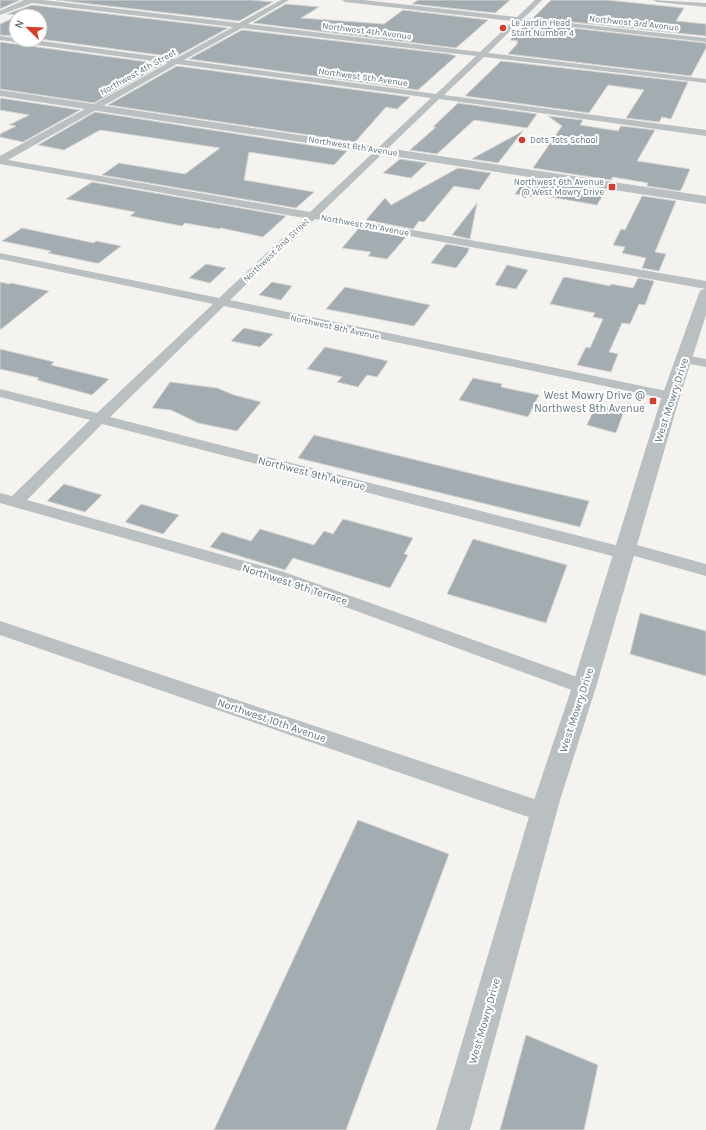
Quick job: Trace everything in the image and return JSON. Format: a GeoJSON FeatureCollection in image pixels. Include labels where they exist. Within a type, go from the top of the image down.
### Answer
{"type":"FeatureCollection","features":[{"type":"Feature","properties":{"kind":"street","name":"Northwest 4th Avenue"},"geometry":{"type":"LineString","coordinates":[[30,0],[706,81]]}},
{"type":"Feature","properties":{"kind":"street"},"geometry":{"type":"LineString","coordinates":[[0,13],[30,0]]}},
{"type":"Feature","properties":{"kind":"street","name":"Northwest 4th Street"},"geometry":{"type":"LineString","coordinates":[[0,160],[286,0]]}},
{"type":"Feature","properties":{"kind":"street","name":"Northwest 3rd Avenue"},"geometry":{"type":"LineString","coordinates":[[345,0],[706,40]]}},
{"type":"Feature","properties":{"kind":"street","name":"Northwest 2nd Street"},"geometry":{"type":"LineString","coordinates":[[8,500],[100,419],[380,150],[438,97],[481,54],[539,0]]}},
{"type":"Feature","properties":{"kind":"street"},"geometry":{"type":"LineString","coordinates":[[657,0],[706,5]]}},
{"type":"Feature","properties":{"kind":"street","name":"Northwest 5th Avenue"},"geometry":{"type":"LineString","coordinates":[[48,44],[706,132]]}},
{"type":"Feature","properties":{"kind":"street","name":"Northwest 6th Avenue"},"geometry":{"type":"LineString","coordinates":[[0,92],[706,200]]}},
{"type":"Feature","properties":{"kind":"street","name":"Northwest 7th Avenue"},"geometry":{"type":"LineString","coordinates":[[0,160],[706,285]]}},
{"type":"Feature","properties":{"kind":"street","name":"Northwest 8th Avenue"},"geometry":{"type":"LineString","coordinates":[[0,256],[670,396]]}},
{"type":"Feature","properties":{"kind":"street","name":"West Mowry Drive"},"geometry":{"type":"LineString","coordinates":[[453,1130],[544,812],[625,551],[670,396],[695,361],[706,293]]}},
{"type":"Feature","properties":{"kind":"street","name":"Northwest 9th Avenue"},"geometry":{"type":"LineString","coordinates":[[0,393],[625,551],[706,570]]}},
{"type":"Feature","properties":{"kind":"street","name":"Northwest 9th Terrace"},"geometry":{"type":"LineString","coordinates":[[8,500],[278,576],[584,686]]}},
{"type":"Feature","properties":{"kind":"street","name":"Northwest 10th Avenue"},"geometry":{"type":"LineString","coordinates":[[0,628],[544,812]]}},
{"type":"Feature","properties":{"kind":"building"},"geometry":{"type":"Polygon","coordinates":[[[0,0],[20,0],[0,9],[0,0]]]}},
{"type":"Feature","properties":{"kind":"building"},"geometry":{"type":"Polygon","coordinates":[[[56,0],[251,0],[273,2],[239,21],[56,0]]]}},
{"type":"Feature","properties":{"kind":"building"},"geometry":{"type":"Polygon","coordinates":[[[418,0],[510,0],[495,13],[412,4],[418,0]]]}},
{"type":"Feature","properties":{"kind":"building"},"geometry":{"type":"Polygon","coordinates":[[[551,0],[607,0],[684,8],[676,21],[706,24],[706,36],[533,18],[551,0]]]}},
{"type":"Feature","properties":{"kind":"building"},"geometry":{"type":"Polygon","coordinates":[[[286,4],[319,7],[301,18],[384,24],[403,10],[488,20],[456,48],[253,23],[286,4]]]}},
{"type":"Feature","properties":{"kind":"building"},"geometry":{"type":"Polygon","coordinates":[[[32,5],[228,28],[175,57],[48,40],[48,8],[24,8],[32,5]]]}},
{"type":"Feature","properties":{"kind":"building"},"geometry":{"type":"Polygon","coordinates":[[[8,20],[8,36],[0,35],[0,24],[8,20]]]}},
{"type":"Feature","properties":{"kind":"building"},"geometry":{"type":"Polygon","coordinates":[[[527,23],[706,43],[706,48],[691,76],[508,54],[518,43],[516,43],[518,41],[510,40],[527,23]]]}},
{"type":"Feature","properties":{"kind":"building"},"geometry":{"type":"Polygon","coordinates":[[[242,30],[456,56],[418,90],[189,59],[242,30]]]}},
{"type":"Feature","properties":{"kind":"building"},"geometry":{"type":"Polygon","coordinates":[[[0,42],[8,43],[8,48],[44,48],[163,64],[94,103],[0,89],[0,42]]]}},
{"type":"Feature","properties":{"kind":"building"},"geometry":{"type":"Polygon","coordinates":[[[501,61],[688,82],[671,119],[662,117],[659,122],[626,118],[644,90],[608,85],[589,113],[465,96],[501,61]]]}},
{"type":"Feature","properties":{"kind":"building"},"geometry":{"type":"Polygon","coordinates":[[[177,66],[410,97],[397,109],[386,107],[355,142],[108,105],[177,66]]]}},
{"type":"Feature","properties":{"kind":"building"},"geometry":{"type":"Polygon","coordinates":[[[0,98],[80,110],[23,142],[0,137],[0,134],[16,126],[9,125],[29,115],[0,110],[0,98]]]}},
{"type":"Feature","properties":{"kind":"building"},"geometry":{"type":"Polygon","coordinates":[[[458,103],[537,114],[527,128],[474,120],[437,154],[410,150],[436,127],[433,127],[458,103]]]}},
{"type":"Feature","properties":{"kind":"building"},"geometry":{"type":"Polygon","coordinates":[[[95,112],[347,151],[334,165],[249,152],[244,180],[314,192],[296,208],[102,175],[119,163],[185,174],[220,148],[100,130],[64,150],[38,145],[95,112]]]}},
{"type":"Feature","properties":{"kind":"building"},"geometry":{"type":"Polygon","coordinates":[[[548,116],[583,120],[580,125],[618,131],[621,126],[655,130],[637,161],[690,169],[682,188],[680,191],[647,186],[648,183],[613,177],[611,180],[533,168],[562,126],[548,116]]]}},
{"type":"Feature","properties":{"kind":"building"},"geometry":{"type":"Polygon","coordinates":[[[523,131],[498,163],[472,159],[477,156],[523,131]]]}},
{"type":"Feature","properties":{"kind":"building"},"geometry":{"type":"Polygon","coordinates":[[[400,159],[427,163],[411,178],[383,173],[400,159]]]}},
{"type":"Feature","properties":{"kind":"building"},"geometry":{"type":"Polygon","coordinates":[[[458,168],[491,173],[479,190],[454,186],[424,222],[419,221],[413,229],[366,220],[385,198],[391,205],[458,168]]]}},
{"type":"Feature","properties":{"kind":"building"},"geometry":{"type":"Polygon","coordinates":[[[526,178],[606,190],[597,205],[539,195],[537,197],[515,194],[526,178]]]}},
{"type":"Feature","properties":{"kind":"building"},"geometry":{"type":"Polygon","coordinates":[[[92,182],[286,216],[263,237],[221,228],[219,229],[185,223],[182,226],[130,216],[135,212],[66,199],[92,182]]]}},
{"type":"Feature","properties":{"kind":"building"},"geometry":{"type":"Polygon","coordinates":[[[642,196],[676,201],[655,252],[666,254],[659,271],[642,268],[646,258],[622,253],[625,247],[613,245],[621,229],[625,230],[642,196]]]}},
{"type":"Feature","properties":{"kind":"building"},"geometry":{"type":"Polygon","coordinates":[[[477,203],[470,239],[452,235],[477,203]]]}},
{"type":"Feature","properties":{"kind":"building"},"geometry":{"type":"Polygon","coordinates":[[[22,228],[94,243],[96,241],[121,246],[99,263],[96,263],[48,253],[51,251],[2,241],[22,228]]]}},
{"type":"Feature","properties":{"kind":"building"},"geometry":{"type":"Polygon","coordinates":[[[359,228],[406,237],[387,259],[368,256],[371,252],[342,248],[359,228]]]}},
{"type":"Feature","properties":{"kind":"building"},"geometry":{"type":"Polygon","coordinates":[[[446,244],[469,248],[468,252],[456,268],[431,263],[446,244]]]}},
{"type":"Feature","properties":{"kind":"building"},"geometry":{"type":"Polygon","coordinates":[[[206,264],[226,268],[210,283],[189,278],[206,264]]]}},
{"type":"Feature","properties":{"kind":"building"},"geometry":{"type":"Polygon","coordinates":[[[507,265],[528,270],[516,289],[495,285],[507,265]]]}},
{"type":"Feature","properties":{"kind":"building"},"geometry":{"type":"Polygon","coordinates":[[[565,277],[610,286],[611,284],[633,288],[638,278],[654,281],[645,305],[639,304],[630,324],[622,323],[609,352],[618,354],[611,372],[577,365],[586,347],[590,348],[603,319],[593,317],[595,313],[550,304],[563,278],[565,277]]]}},
{"type":"Feature","properties":{"kind":"building"},"geometry":{"type":"Polygon","coordinates":[[[0,282],[11,283],[49,291],[0,330],[0,282]]]}},
{"type":"Feature","properties":{"kind":"building"},"geometry":{"type":"Polygon","coordinates":[[[272,282],[292,286],[281,300],[259,295],[272,282]]]}},
{"type":"Feature","properties":{"kind":"building"},"geometry":{"type":"Polygon","coordinates":[[[345,287],[430,305],[414,326],[326,309],[345,287]]]}},
{"type":"Feature","properties":{"kind":"building"},"geometry":{"type":"Polygon","coordinates":[[[244,328],[273,334],[260,347],[231,341],[244,328]]]}},
{"type":"Feature","properties":{"kind":"building"},"geometry":{"type":"Polygon","coordinates":[[[325,347],[388,361],[377,377],[367,375],[358,387],[337,382],[342,377],[307,369],[325,347]]]}},
{"type":"Feature","properties":{"kind":"building"},"geometry":{"type":"Polygon","coordinates":[[[0,349],[54,362],[51,365],[109,379],[92,395],[37,380],[39,378],[0,369],[0,349]]]}},
{"type":"Feature","properties":{"kind":"building"},"geometry":{"type":"Polygon","coordinates":[[[473,378],[502,384],[501,387],[539,395],[528,417],[459,400],[473,378]]]}},
{"type":"Feature","properties":{"kind":"building"},"geometry":{"type":"Polygon","coordinates":[[[170,382],[217,388],[234,395],[261,402],[237,431],[198,423],[171,410],[152,408],[170,382]]]}},
{"type":"Feature","properties":{"kind":"building"},"geometry":{"type":"Polygon","coordinates":[[[596,405],[624,411],[616,433],[587,425],[596,405]]]}},
{"type":"Feature","properties":{"kind":"building"},"geometry":{"type":"Polygon","coordinates":[[[314,435],[589,501],[580,527],[298,458],[314,435]]]}},
{"type":"Feature","properties":{"kind":"building"},"geometry":{"type":"Polygon","coordinates":[[[64,484],[102,495],[85,512],[47,501],[64,484]]]}},
{"type":"Feature","properties":{"kind":"building"},"geometry":{"type":"Polygon","coordinates":[[[141,504],[179,515],[163,534],[125,522],[141,504]]]}},
{"type":"Feature","properties":{"kind":"building"},"geometry":{"type":"Polygon","coordinates":[[[343,519],[413,538],[404,554],[408,555],[390,588],[293,558],[285,570],[210,547],[222,532],[251,541],[260,529],[314,545],[324,531],[333,534],[343,519]]]}},
{"type":"Feature","properties":{"kind":"building"},"geometry":{"type":"Polygon","coordinates":[[[473,539],[567,565],[546,623],[447,594],[473,539]]]}},
{"type":"Feature","properties":{"kind":"building"},"geometry":{"type":"Polygon","coordinates":[[[640,613],[706,631],[706,676],[630,654],[640,613]]]}},
{"type":"Feature","properties":{"kind":"building"},"geometry":{"type":"Polygon","coordinates":[[[358,820],[449,854],[346,1130],[214,1130],[358,820]]]}},
{"type":"Feature","properties":{"kind":"building"},"geometry":{"type":"Polygon","coordinates":[[[526,1035],[598,1065],[584,1130],[500,1130],[526,1035]]]}},
{"type":"Feature","properties":{"kind":"place","name":"Le Jardin Head Start Number 4"},"geometry":{"type":"Point","coordinates":[503,28]}},
{"type":"Feature","properties":{"kind":"place","name":"Dots Tots School"},"geometry":{"type":"Point","coordinates":[522,140]}},
{"type":"Feature","properties":{"kind":"place","name":"Northwest 6th Avenue @ West Mowry Drive"},"geometry":{"type":"Point","coordinates":[612,187]}},
{"type":"Feature","properties":{"kind":"place","name":"West Mowry Drive @ Northwest 8th Avenue"},"geometry":{"type":"Point","coordinates":[653,401]}}]}
